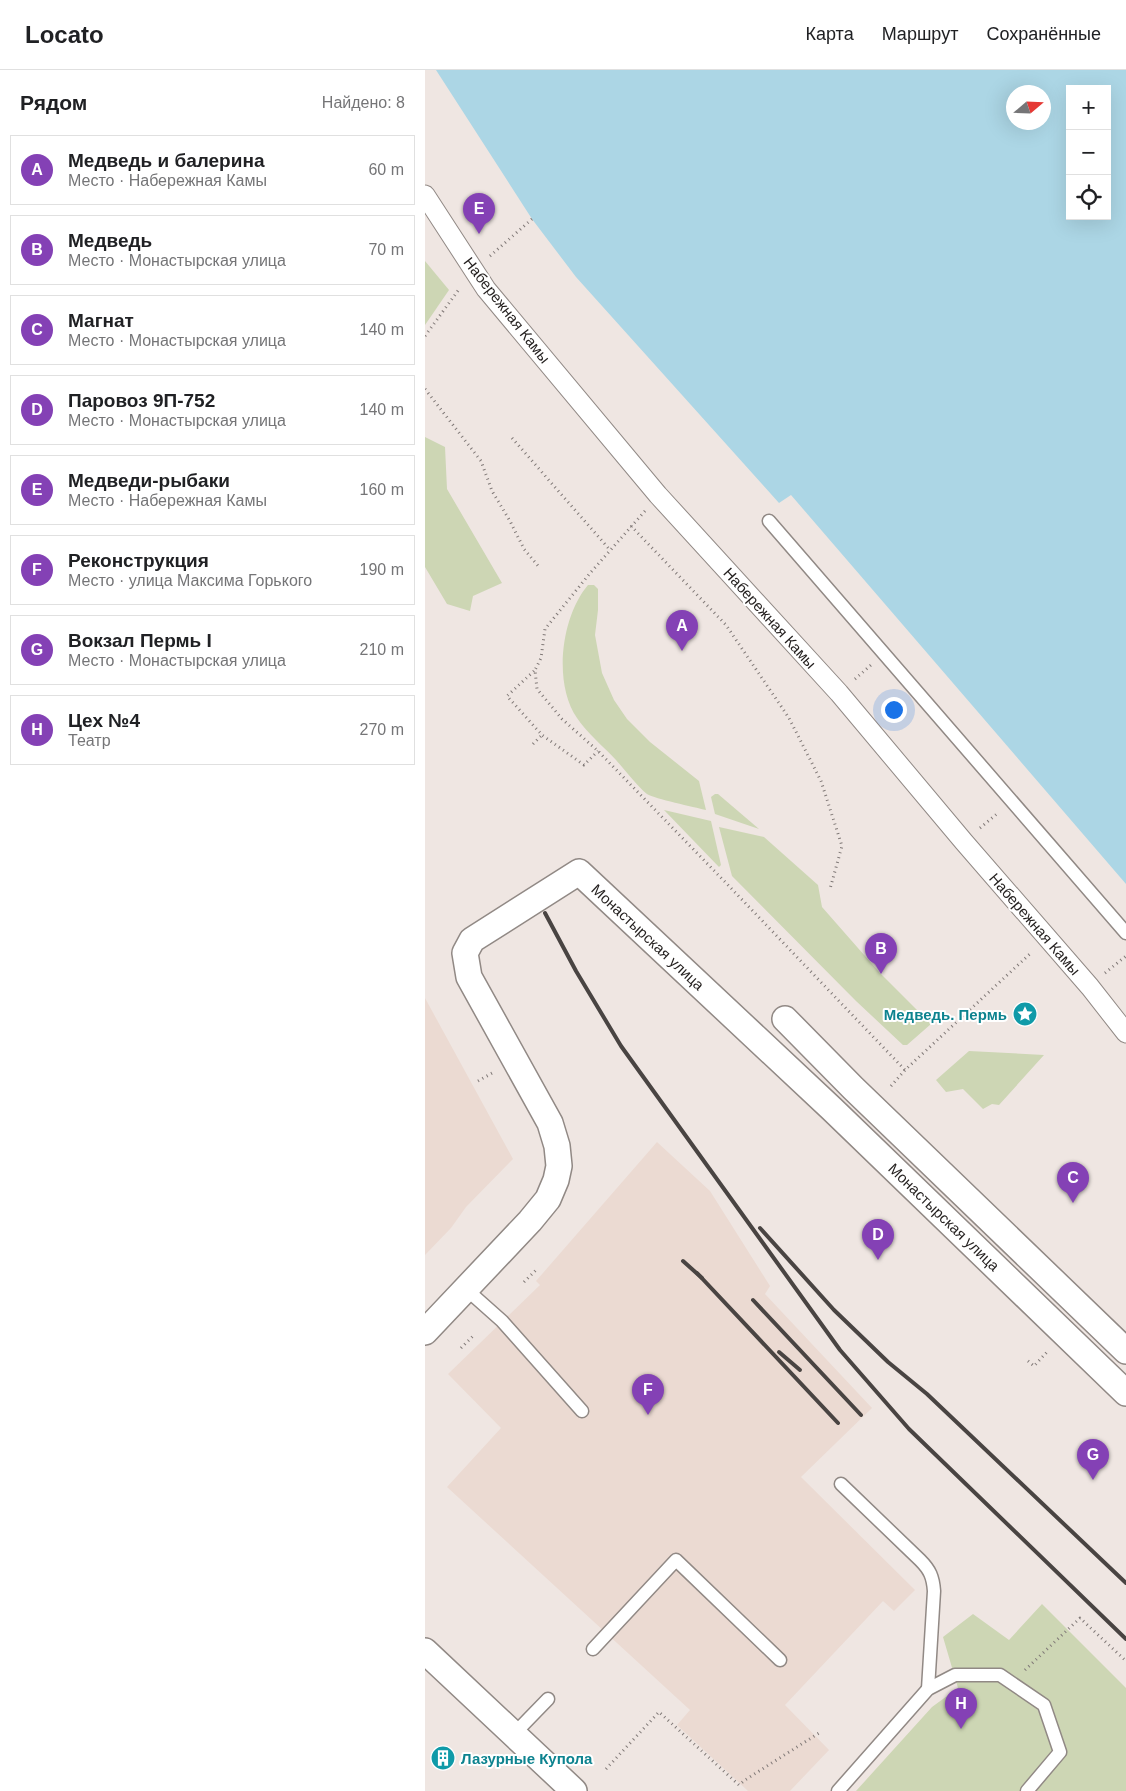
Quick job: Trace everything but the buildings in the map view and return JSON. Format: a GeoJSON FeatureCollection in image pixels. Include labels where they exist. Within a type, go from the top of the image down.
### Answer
{"type":"FeatureCollection","features":[{"type":"Feature","properties":{"kind":"street","name":"Набережная Камы"},"geometry":{"type":"LineString","coordinates":[[425,195],[493,297],[658,495],[839,693],[964,842],[1090,987],[1126,1033]]}},
{"type":"Feature","properties":{"kind":"street","name":"Монастырская улица"},"geometry":{"type":"LineString","coordinates":[[466,1290],[548,1199],[556,1180],[559,1166],[557,1146],[550,1123],[469,977],[465,953],[472,940],[579,872],[839,1116],[1126,1393]]}},
{"type":"Feature","properties":{"kind":"street","name":"Монастырская улица"},"geometry":{"type":"LineString","coordinates":[[785,1019],[853,1088],[1126,1351]]}},
{"type":"Feature","properties":{"kind":"street","name":"Монастырская улица"},"geometry":{"type":"LineString","coordinates":[[760,1042],[853,1088]]}},
{"type":"Feature","properties":{"kind":"street"},"geometry":{"type":"LineString","coordinates":[[425,1332],[466,1290]]}},
{"type":"Feature","properties":{"kind":"street"},"geometry":{"type":"LineString","coordinates":[[425,1652],[574,1791]]}},
{"type":"Feature","properties":{"kind":"lane"},"geometry":{"type":"LineString","coordinates":[[769,521],[1126,933]]}},
{"type":"Feature","properties":{"kind":"lane"},"geometry":{"type":"LineString","coordinates":[[466,1290],[502,1321],[582,1411]]}},
{"type":"Feature","properties":{"kind":"lane"},"geometry":{"type":"LineString","coordinates":[[841,1484],[929,1569],[933,1577],[934,1591],[928,1689]]}},
{"type":"Feature","properties":{"kind":"lane"},"geometry":{"type":"LineString","coordinates":[[593,1649],[676,1560],[780,1660]]}},
{"type":"Feature","properties":{"kind":"lane"},"geometry":{"type":"LineString","coordinates":[[838,1791],[928,1689],[955,1675],[999,1675],[1044,1706],[1060,1752],[1027,1791]]}},
{"type":"Feature","properties":{"kind":"lane"},"geometry":{"type":"LineString","coordinates":[[514,1734],[548,1699]]}},
{"type":"Feature","properties":{"kind":"path"},"geometry":{"type":"LineString","coordinates":[[425,336],[474,270],[532,218]]}},
{"type":"Feature","properties":{"kind":"path"},"geometry":{"type":"LineString","coordinates":[[425,389],[481,461],[492,491],[524,549],[539,567]]}},
{"type":"Feature","properties":{"kind":"path"},"geometry":{"type":"LineString","coordinates":[[512,438],[610,550]]}},
{"type":"Feature","properties":{"kind":"path"},"geometry":{"type":"LineString","coordinates":[[598,752],[584,765],[542,735],[507,696],[535,670],[541,658],[545,629],[658,495]]}},
{"type":"Feature","properties":{"kind":"path"},"geometry":{"type":"LineString","coordinates":[[631,526],[726,625],[789,718],[821,781],[842,846],[830,889]]}},
{"type":"Feature","properties":{"kind":"path"},"geometry":{"type":"LineString","coordinates":[[535,670],[537,689],[562,719],[598,752],[905,1070]]}},
{"type":"Feature","properties":{"kind":"path"},"geometry":{"type":"LineString","coordinates":[[533,744],[542,735]]}},
{"type":"Feature","properties":{"kind":"path"},"geometry":{"type":"LineString","coordinates":[[891,1086],[905,1070],[1047,938]]}},
{"type":"Feature","properties":{"kind":"path"},"geometry":{"type":"LineString","coordinates":[[1122,959],[1126,956]]}},
{"type":"Feature","properties":{"kind":"path"},"geometry":{"type":"LineString","coordinates":[[524,1282],[537,1269]]}},
{"type":"Feature","properties":{"kind":"path"},"geometry":{"type":"LineString","coordinates":[[461,1348],[475,1334]]}},
{"type":"Feature","properties":{"kind":"path"},"geometry":{"type":"LineString","coordinates":[[1028,1361],[1034,1366],[1050,1350]]}},
{"type":"Feature","properties":{"kind":"path"},"geometry":{"type":"LineString","coordinates":[[1011,1683],[1080,1618],[1126,1661]]}},
{"type":"Feature","properties":{"kind":"path"},"geometry":{"type":"LineString","coordinates":[[606,1769],[659,1712],[739,1785],[819,1732]]}},
{"type":"Feature","properties":{"kind":"shaded area"},"geometry":{"type":"Polygon","coordinates":[[[425,998],[513,1159],[466,1207],[451,1228],[425,1255],[425,998]]]}},
{"type":"Feature","properties":{"kind":"shaded area"},"geometry":{"type":"Polygon","coordinates":[[[657,1142],[710,1191],[770,1286],[765,1294],[872,1408],[801,1477],[915,1590],[894,1611],[883,1601],[785,1705],[829,1750],[790,1791],[748,1791],[677,1725],[690,1710],[447,1487],[501,1428],[448,1374],[540,1285],[536,1281],[657,1142]]]}},
{"type":"Feature","properties":{"kind":"green space"},"geometry":{"type":"Polygon","coordinates":[[[425,261],[449,290],[425,325],[425,261]]]}},
{"type":"Feature","properties":{"kind":"green space"},"geometry":{"type":"Polygon","coordinates":[[[425,437],[445,447],[447,489],[502,583],[473,596],[470,611],[447,604],[425,567],[425,437]]]}},
{"type":"Feature","properties":{"kind":"green space"},"geometry":{"type":"Polygon","coordinates":[[[588,585],[594,585],[598,589],[595,635],[602,673],[614,700],[627,719],[650,742],[699,781],[706,810],[647,794],[590,734],[569,704],[563,669],[563,650],[572,614],[579,598],[588,585]]]}},
{"type":"Feature","properties":{"kind":"green space"},"geometry":{"type":"Polygon","coordinates":[[[718,794],[759,829],[715,814],[711,797],[718,794]]]}},
{"type":"Feature","properties":{"kind":"green space"},"geometry":{"type":"Polygon","coordinates":[[[664,810],[711,821],[721,865],[719,867],[664,810]]]}},
{"type":"Feature","properties":{"kind":"green space"},"geometry":{"type":"Polygon","coordinates":[[[719,827],[764,837],[818,885],[822,907],[879,972],[931,1024],[907,1045],[903,1045],[856,1001],[732,876],[719,827]]]}},
{"type":"Feature","properties":{"kind":"green space"},"geometry":{"type":"Polygon","coordinates":[[[969,1051],[1044,1055],[999,1105],[992,1104],[983,1109],[963,1089],[946,1092],[936,1080],[969,1051]]]}},
{"type":"Feature","properties":{"kind":"green space"},"geometry":{"type":"Polygon","coordinates":[[[1042,1604],[1126,1688],[1126,1791],[856,1791],[932,1707],[958,1688],[943,1637],[973,1614],[1009,1640],[1042,1604]]]}},
{"type":"Feature","properties":{"kind":"water"},"geometry":{"type":"Polygon","coordinates":[[[436,70],[1126,70],[1126,884],[791,495],[779,503],[576,277],[532,219],[436,70]]]}},
{"type":"Feature","properties":{"kind":"railway"},"geometry":{"type":"LineString","coordinates":[[545,913],[576,971],[621,1046],[840,1350],[909,1429],[1126,1639]]}},
{"type":"Feature","properties":{"kind":"railway"},"geometry":{"type":"LineString","coordinates":[[760,1228],[834,1310],[888,1362],[927,1394],[1126,1583]]}},
{"type":"Feature","properties":{"kind":"railway"},"geometry":{"type":"LineString","coordinates":[[683,1261],[702,1278]]}},
{"type":"Feature","properties":{"kind":"railway"},"geometry":{"type":"LineString","coordinates":[[697,1273],[838,1423]]}},
{"type":"Feature","properties":{"kind":"railway"},"geometry":{"type":"LineString","coordinates":[[753,1300],[861,1415]]}},
{"type":"Feature","properties":{"kind":"railway"},"geometry":{"type":"LineString","coordinates":[[779,1352],[800,1370]]}},
{"type":"Feature","properties":{"kind":"place","name":"Медведи-рыбаки"},"geometry":{"type":"Point","coordinates":[479,234]}},
{"type":"Feature","properties":{"kind":"place","name":"Медведь и балерина"},"geometry":{"type":"Point","coordinates":[682,651]}},
{"type":"Feature","properties":{"kind":"place","name":"Медведь"},"geometry":{"type":"Point","coordinates":[881,974]}},
{"type":"Feature","properties":{"kind":"place","name":"Медведь. Пермь"},"geometry":{"type":"Point","coordinates":[1025,1014]}},
{"type":"Feature","properties":{"kind":"place","name":"Магнат"},"geometry":{"type":"Point","coordinates":[1073,1203]}},
{"type":"Feature","properties":{"kind":"place","name":"Паровоз 9П-752"},"geometry":{"type":"Point","coordinates":[878,1260]}},
{"type":"Feature","properties":{"kind":"place","name":"Реконструкция"},"geometry":{"type":"Point","coordinates":[648,1415]}},
{"type":"Feature","properties":{"kind":"place","name":"Вокзал Пермь I"},"geometry":{"type":"Point","coordinates":[1093,1480]}},
{"type":"Feature","properties":{"kind":"place","name":"Цех №4"},"geometry":{"type":"Point","coordinates":[961,1729]}},
{"type":"Feature","properties":{"kind":"place","name":"Лазурные Купола"},"geometry":{"type":"Point","coordinates":[443,1758]}}]}
